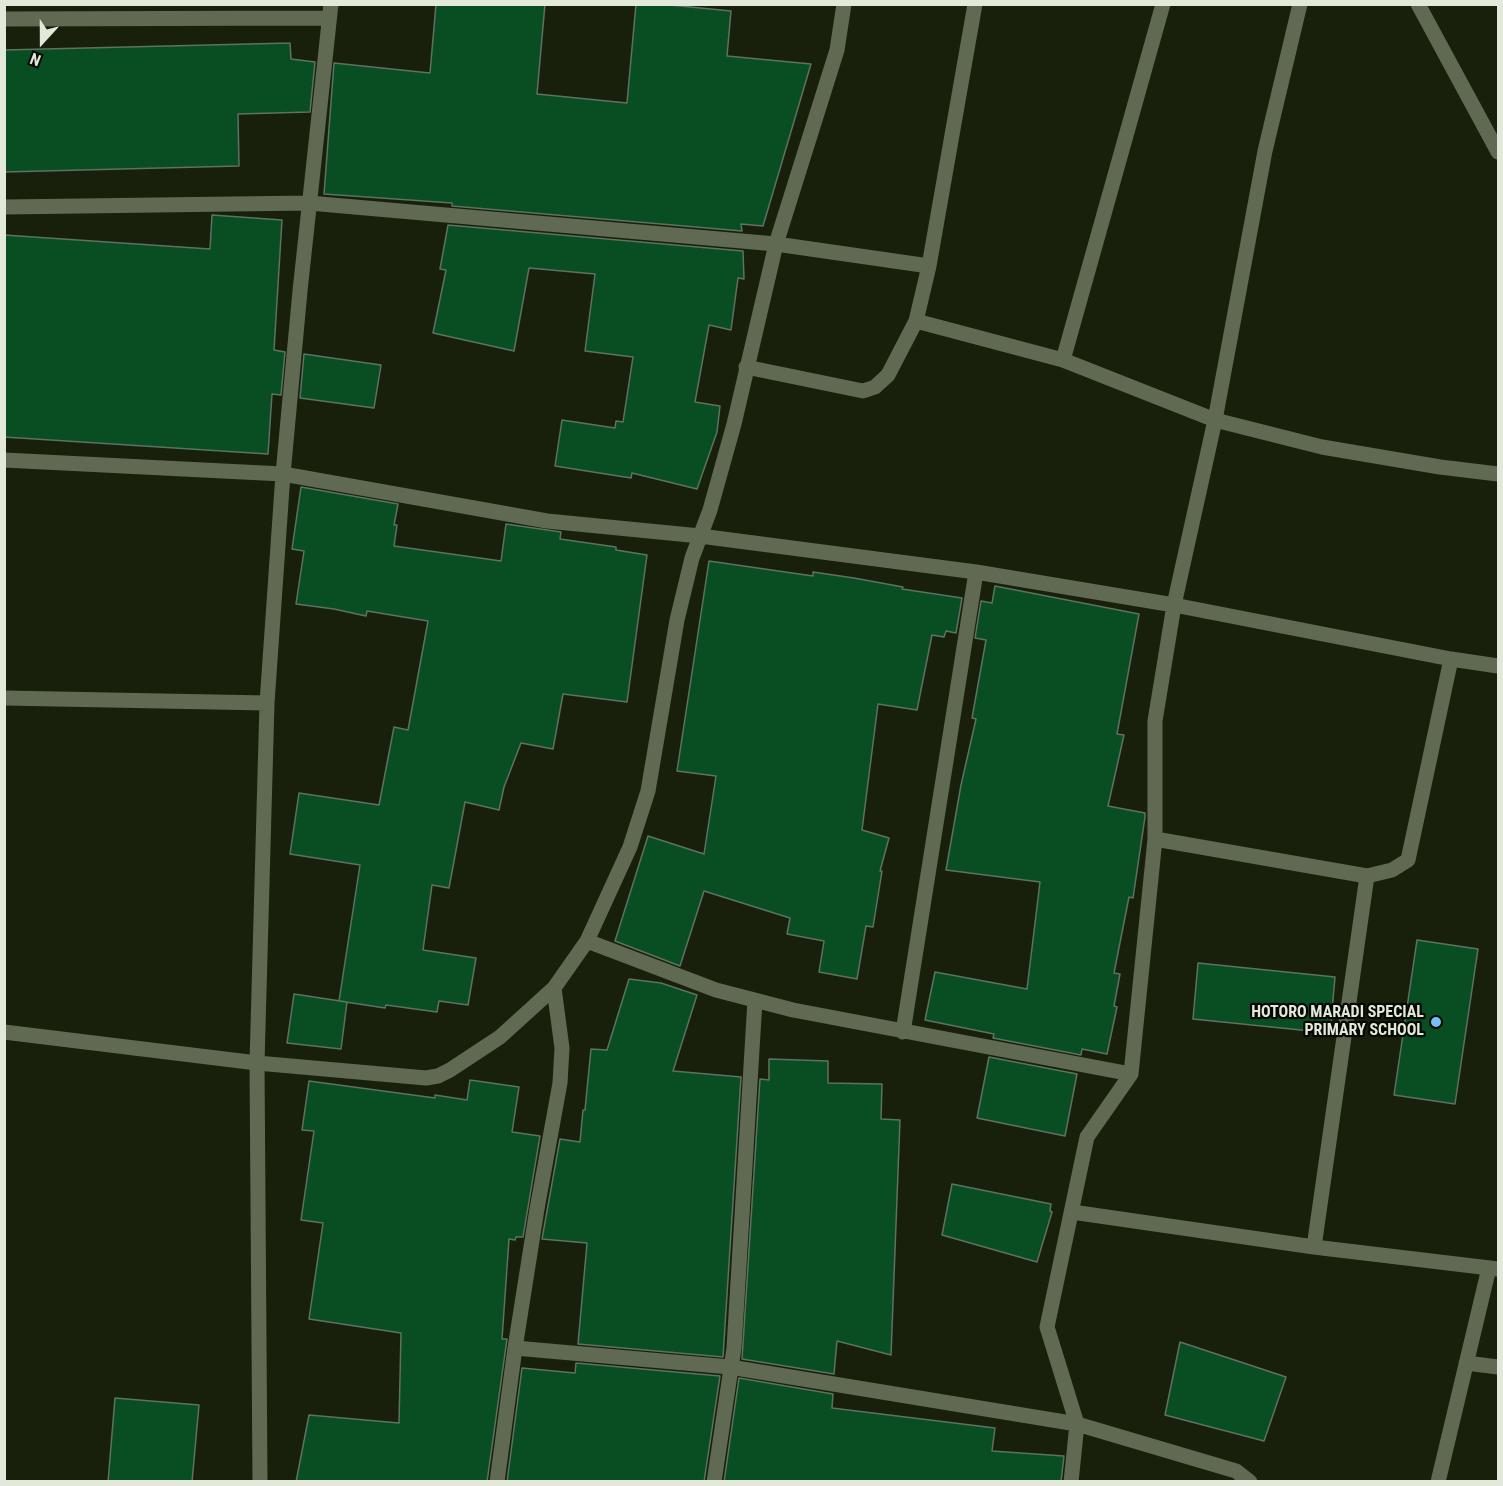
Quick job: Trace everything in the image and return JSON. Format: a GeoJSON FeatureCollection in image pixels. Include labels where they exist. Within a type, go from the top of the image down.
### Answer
{"type":"FeatureCollection","features":[{"type":"Feature","properties":{"kind":"street"},"geometry":{"type":"LineString","coordinates":[[4,1032],[256,1064],[426,1078],[438,1076],[450,1070],[500,1037],[554,988],[587,941],[630,847],[648,791],[677,620],[692,558],[734,424],[776,244],[837,50],[844,4]]}},
{"type":"Feature","properties":{"kind":"street"},"geometry":{"type":"LineString","coordinates":[[746,367],[863,391],[875,387],[888,375],[916,321],[929,266],[975,4]]}},
{"type":"Feature","properties":{"kind":"street"},"geometry":{"type":"LineString","coordinates":[[1063,360],[1163,4]]}},
{"type":"Feature","properties":{"kind":"street"},"geometry":{"type":"LineString","coordinates":[[1071,1482],[1077,1424],[1047,1326],[1088,1137],[1131,1074],[1155,839],[1155,721],[1174,605],[1215,420],[1265,152],[1300,4]]}},
{"type":"Feature","properties":{"kind":"street"},"geometry":{"type":"LineString","coordinates":[[1418,4],[1498,152]]}},
{"type":"Feature","properties":{"kind":"street"},"geometry":{"type":"LineString","coordinates":[[4,19],[330,11],[283,474],[267,703],[256,1064],[260,1482]]}},
{"type":"Feature","properties":{"kind":"street"},"geometry":{"type":"LineString","coordinates":[[4,207],[309,203],[776,244],[929,266]]}},
{"type":"Feature","properties":{"kind":"street"},"geometry":{"type":"LineString","coordinates":[[916,321],[1063,360],[1215,420],[1322,447],[1440,467],[1498,474]]}},
{"type":"Feature","properties":{"kind":"street"},"geometry":{"type":"LineString","coordinates":[[4,460],[283,474],[547,521],[700,536],[976,572],[1174,605],[1451,659],[1498,666]]}},
{"type":"Feature","properties":{"kind":"street"},"geometry":{"type":"LineString","coordinates":[[903,1032],[976,572]]}},
{"type":"Feature","properties":{"kind":"street"},"geometry":{"type":"LineString","coordinates":[[1155,839],[1367,876],[1392,870],[1408,860],[1451,659]]}},
{"type":"Feature","properties":{"kind":"street"},"geometry":{"type":"LineString","coordinates":[[4,698],[267,703]]}},
{"type":"Feature","properties":{"kind":"street"},"geometry":{"type":"LineString","coordinates":[[1314,1247],[1367,876]]}},
{"type":"Feature","properties":{"kind":"street"},"geometry":{"type":"LineString","coordinates":[[587,941],[716,990],[793,1010],[1131,1074]]}},
{"type":"Feature","properties":{"kind":"street"},"geometry":{"type":"LineString","coordinates":[[497,1482],[515,1348],[560,1083],[562,1048],[554,988]]}},
{"type":"Feature","properties":{"kind":"street"},"geometry":{"type":"LineString","coordinates":[[714,1482],[734,1348],[755,1000]]}},
{"type":"Feature","properties":{"kind":"street"},"geometry":{"type":"LineString","coordinates":[[1072,1212],[1314,1247],[1494,1269],[1466,1363],[1438,1482]]}},
{"type":"Feature","properties":{"kind":"street"},"geometry":{"type":"LineString","coordinates":[[515,1348],[730,1367],[1077,1424],[1236,1471],[1250,1482]]}},
{"type":"Feature","properties":{"kind":"street"},"geometry":{"type":"LineString","coordinates":[[1466,1363],[1498,1367]]}},
{"type":"Feature","properties":{"kind":"building"},"geometry":{"type":"Polygon","coordinates":[[[436,4],[545,4],[537,94],[627,103],[636,4],[731,11],[727,56],[811,64],[763,226],[741,224],[742,231],[452,206],[452,203],[324,194],[334,63],[430,73],[436,4]]]}},
{"type":"Feature","properties":{"kind":"building"},"geometry":{"type":"Polygon","coordinates":[[[290,43],[291,59],[315,62],[310,112],[238,114],[239,166],[4,172],[4,50],[290,43]]]}},
{"type":"Feature","properties":{"kind":"building"},"geometry":{"type":"Polygon","coordinates":[[[212,215],[282,220],[274,350],[285,352],[281,395],[272,394],[268,454],[4,437],[4,235],[210,249],[212,215]]]}},
{"type":"Feature","properties":{"kind":"building"},"geometry":{"type":"Polygon","coordinates":[[[448,225],[743,251],[744,279],[738,278],[731,330],[709,325],[695,402],[720,406],[717,432],[697,489],[632,473],[631,478],[555,466],[562,420],[615,428],[616,421],[623,422],[633,357],[585,351],[595,274],[529,268],[514,351],[433,333],[446,270],[440,269],[448,225]]]}},
{"type":"Feature","properties":{"kind":"building"},"geometry":{"type":"Polygon","coordinates":[[[304,354],[381,365],[374,408],[300,398],[304,354]]]}},
{"type":"Feature","properties":{"kind":"building"},"geometry":{"type":"Polygon","coordinates":[[[301,487],[398,504],[394,525],[397,525],[394,546],[501,561],[506,524],[561,532],[560,539],[616,547],[616,550],[647,555],[627,702],[563,694],[553,749],[521,743],[504,787],[499,810],[465,802],[449,888],[432,885],[423,950],[476,958],[468,1005],[439,1001],[437,1012],[386,1005],[385,1008],[339,1001],[360,865],[290,854],[299,793],[379,805],[394,727],[408,730],[428,621],[367,611],[366,616],[296,604],[304,551],[292,549],[301,487]]]}},
{"type":"Feature","properties":{"kind":"building"},"geometry":{"type":"Polygon","coordinates":[[[709,561],[813,576],[813,572],[962,598],[956,633],[946,631],[944,637],[932,635],[917,710],[878,704],[862,830],[889,838],[880,871],[882,871],[873,927],[866,926],[857,979],[819,972],[824,941],[787,934],[790,918],[704,891],[680,966],[615,941],[648,836],[704,854],[716,776],[677,771],[709,561]]]}},
{"type":"Feature","properties":{"kind":"building"},"geometry":{"type":"Polygon","coordinates":[[[995,586],[1139,614],[1117,734],[1124,735],[1108,806],[1145,813],[1145,817],[1133,898],[1129,897],[1114,973],[1120,974],[1114,1006],[1117,1007],[1107,1054],[1082,1049],[1081,1055],[993,1038],[994,1034],[925,1020],[935,972],[1027,989],[1040,882],[946,870],[961,785],[976,719],[972,718],[986,640],[975,638],[981,601],[992,603],[995,586]]]}},
{"type":"Feature","properties":{"kind":"building","name":"HOTORO MARADI SPECIAL PRIMARY SCHOOL"},"geometry":{"type":"Polygon","coordinates":[[[1417,940],[1478,949],[1455,1104],[1394,1095],[1417,940]]]}},
{"type":"Feature","properties":{"kind":"building","name":"HOTORO MARADI SPECIAL PRIMARY SCHOOL"},"geometry":{"type":"Polygon","coordinates":[[[1198,963],[1335,977],[1330,1033],[1193,1019],[1198,963]]]}},
{"type":"Feature","properties":{"kind":"building"},"geometry":{"type":"Polygon","coordinates":[[[629,979],[661,983],[697,995],[673,1071],[741,1077],[723,1357],[578,1344],[587,1243],[542,1239],[560,1139],[580,1142],[591,1049],[607,1050],[629,979]]]}},
{"type":"Feature","properties":{"kind":"building"},"geometry":{"type":"Polygon","coordinates":[[[294,994],[347,1002],[341,1049],[287,1043],[294,994]]]}},
{"type":"Feature","properties":{"kind":"building"},"geometry":{"type":"Polygon","coordinates":[[[989,1057],[1077,1074],[1065,1136],[977,1118],[989,1057]]]}},
{"type":"Feature","properties":{"kind":"building"},"geometry":{"type":"Polygon","coordinates":[[[769,1059],[828,1061],[828,1083],[882,1084],[881,1119],[900,1120],[891,1355],[837,1341],[834,1374],[742,1359],[760,1079],[769,1080],[769,1059]]]}},
{"type":"Feature","properties":{"kind":"building"},"geometry":{"type":"Polygon","coordinates":[[[470,1080],[519,1087],[512,1132],[540,1136],[523,1237],[516,1237],[515,1240],[509,1239],[502,1339],[507,1339],[487,1482],[296,1482],[309,1415],[399,1423],[401,1333],[309,1319],[323,1223],[301,1220],[314,1131],[302,1130],[309,1081],[435,1098],[435,1095],[467,1100],[470,1080]]]}},
{"type":"Feature","properties":{"kind":"building"},"geometry":{"type":"Polygon","coordinates":[[[952,1184],[1051,1204],[1050,1211],[1052,1212],[1037,1262],[942,1235],[952,1184]]]}},
{"type":"Feature","properties":{"kind":"building"},"geometry":{"type":"Polygon","coordinates":[[[1180,1342],[1286,1377],[1264,1441],[1165,1415],[1180,1342]]]}},
{"type":"Feature","properties":{"kind":"building"},"geometry":{"type":"Polygon","coordinates":[[[576,1363],[720,1376],[704,1482],[507,1482],[522,1368],[575,1373],[576,1363]]]}},
{"type":"Feature","properties":{"kind":"building"},"geometry":{"type":"Polygon","coordinates":[[[739,1378],[833,1394],[832,1408],[995,1428],[992,1451],[1064,1456],[1061,1482],[724,1482],[739,1378]]]}},
{"type":"Feature","properties":{"kind":"building"},"geometry":{"type":"Polygon","coordinates":[[[115,1398],[199,1405],[192,1482],[108,1482],[115,1398]]]}},
{"type":"Feature","properties":{"kind":"place","name":"HOTORO MARADI SPECIAL PRIMARY SCHOOL"},"geometry":{"type":"Point","coordinates":[1436,1022]}}]}
